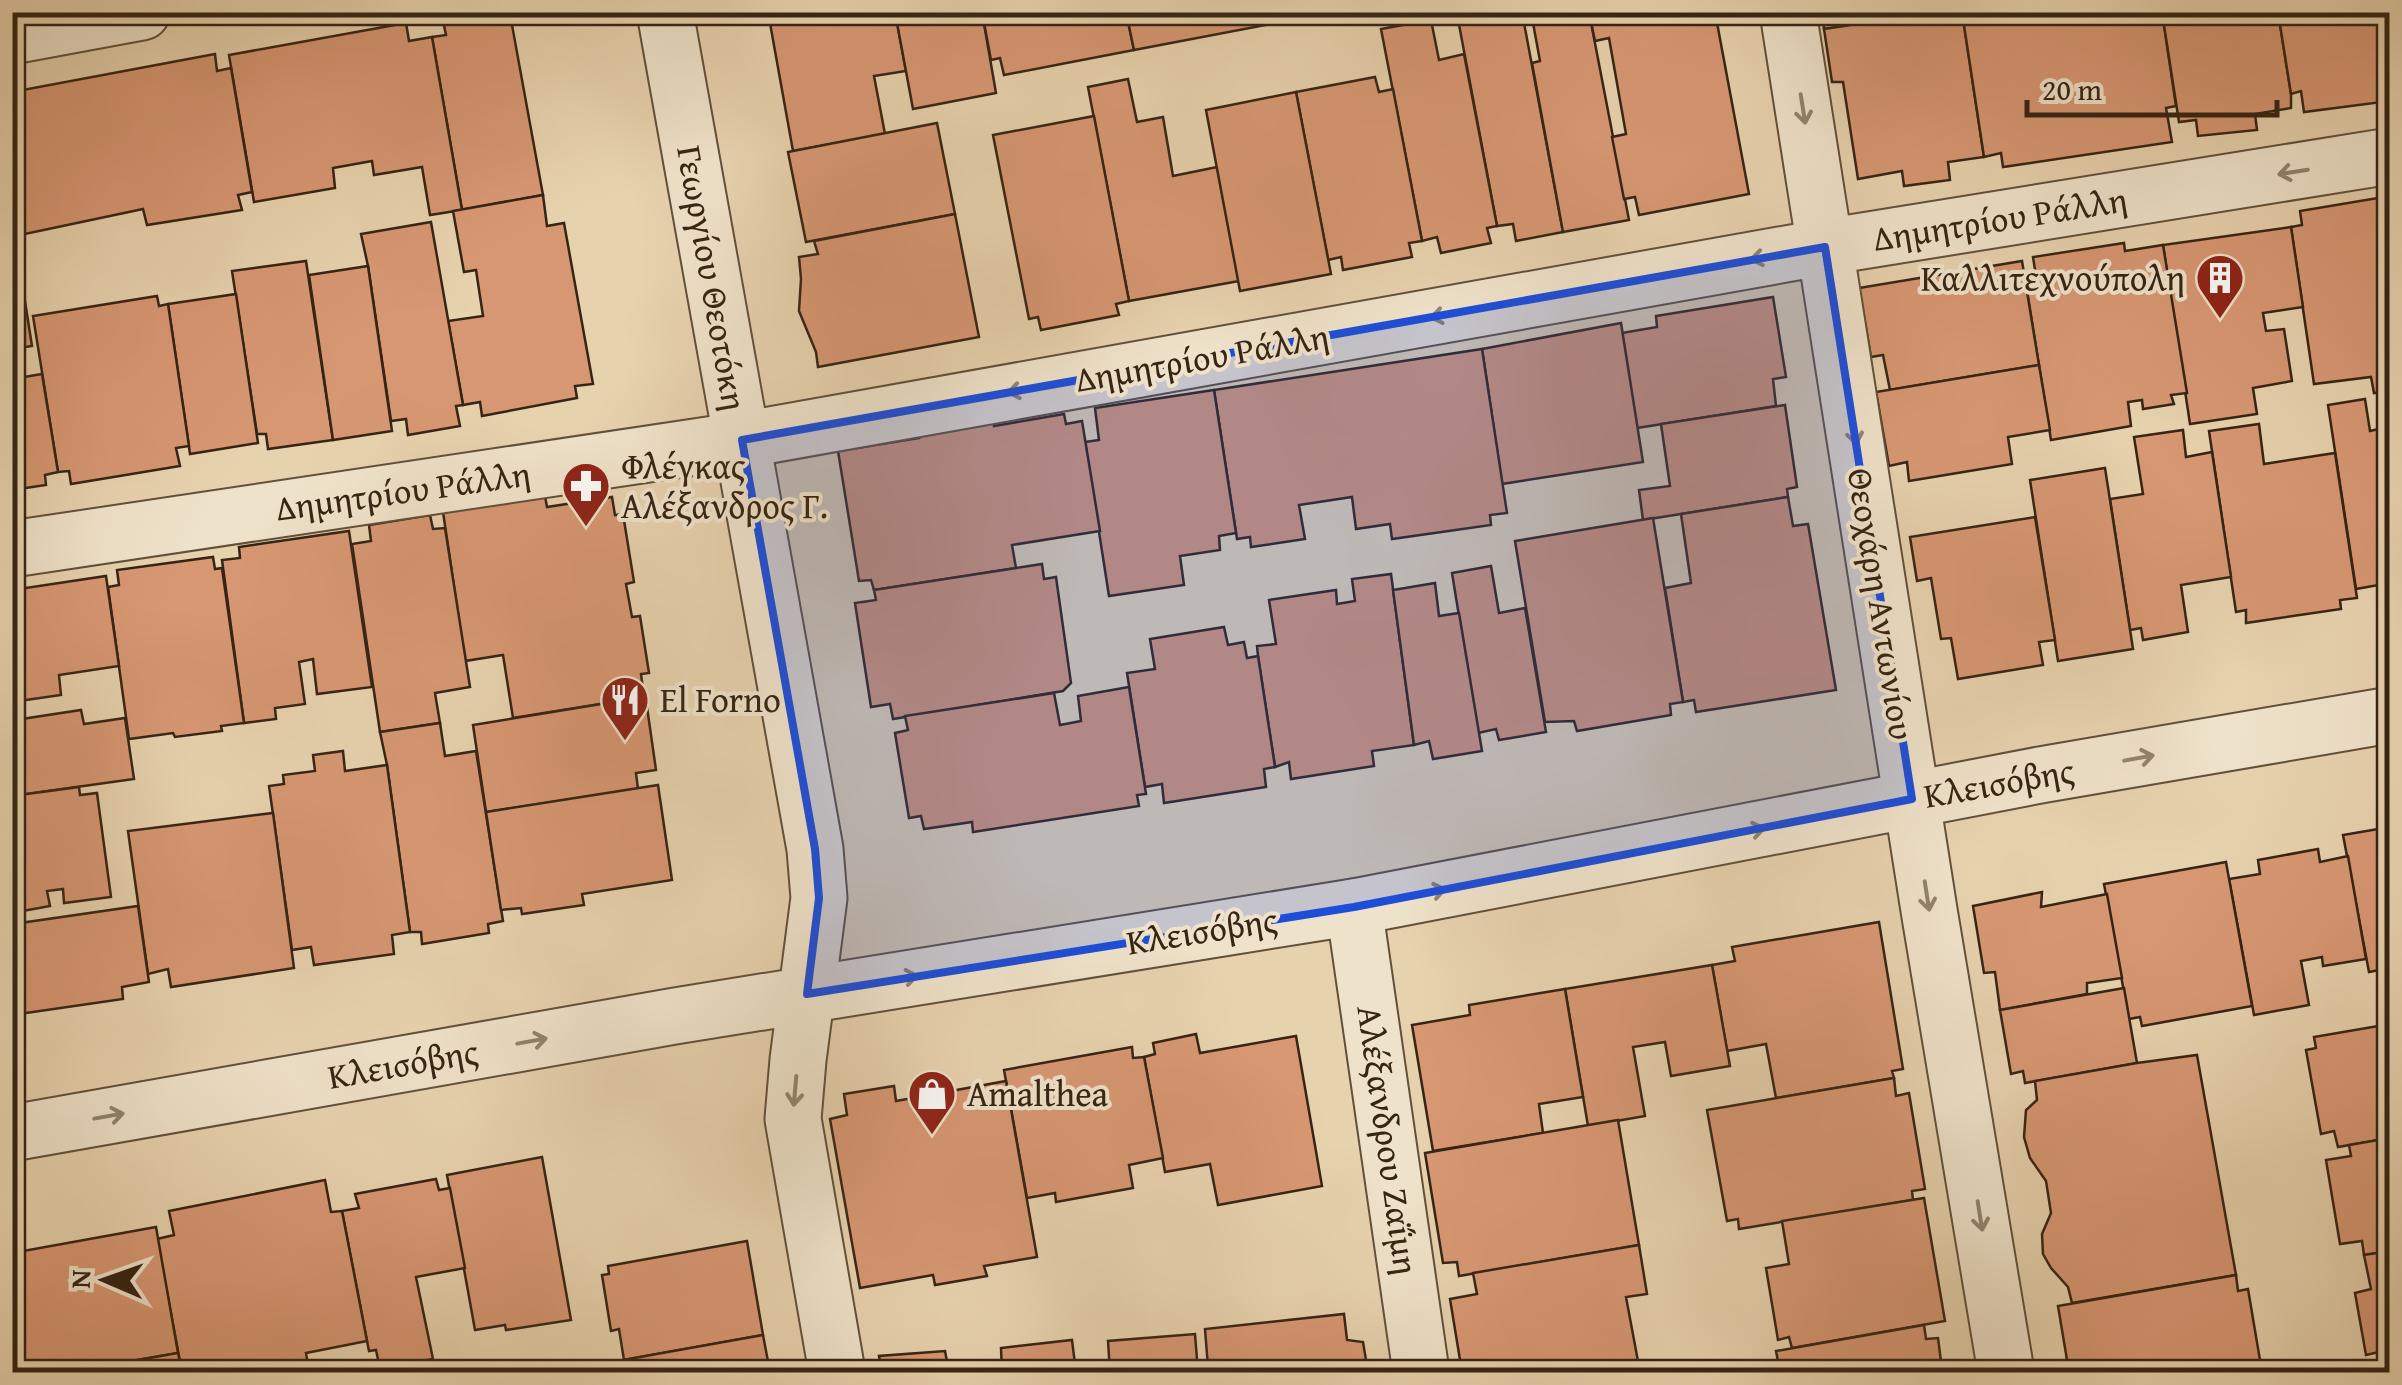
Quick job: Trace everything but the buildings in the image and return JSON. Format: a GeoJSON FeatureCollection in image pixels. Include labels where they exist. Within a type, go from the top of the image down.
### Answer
{"type":"FeatureCollection","features":[{"type":"Feature","properties":{"kind":"street"},"geometry":{"type":"LineString","coordinates":[[12,36],[142,12]]}},
{"type":"Feature","properties":{"kind":"street","name":"Γεωργίου Θεοτόκη"},"geometry":{"type":"LineString","coordinates":[[665,12],[815,849],[818,898],[793,1119],[837,1372]]}},
{"type":"Feature","properties":{"kind":"street","name":"Θεοχάρη Αντωνίου"},"geometry":{"type":"LineString","coordinates":[[1788,12],[2006,1372]]}},
{"type":"Feature","properties":{"kind":"street","name":"Δημητρίου Ράλλη"},"geometry":{"type":"LineString","coordinates":[[12,549],[742,440],[1825,247],[2390,156]]}},
{"type":"Feature","properties":{"kind":"street","name":"Κλεισόβης"},"geometry":{"type":"LineString","coordinates":[[12,1134],[807,994],[1354,907],[1912,799],[2390,715]]}},
{"type":"Feature","properties":{"kind":"street","name":"Αλέξανδρου Ζαΐμη"},"geometry":{"type":"LineString","coordinates":[[1354,907],[1421,1372]]}},
{"type":"Feature","properties":{"kind":"highlighted area"},"geometry":{"type":"Polygon","coordinates":[[[1825,247],[1912,799],[1354,907],[807,994],[819,898],[815,849],[742,440],[1825,247]]]}},
{"type":"Feature","properties":{"kind":"place","name":"Καλλιτεχνούπολη"},"geometry":{"type":"Point","coordinates":[2220,320]}},
{"type":"Feature","properties":{"kind":"place","name":"Φλέγκας Αλέξανδρος Γ."},"geometry":{"type":"Point","coordinates":[586,528]}},
{"type":"Feature","properties":{"kind":"place","name":"El Forno"},"geometry":{"type":"Point","coordinates":[625,742]}},
{"type":"Feature","properties":{"kind":"place","name":"Amalthea"},"geometry":{"type":"Point","coordinates":[932,1136]}}]}
